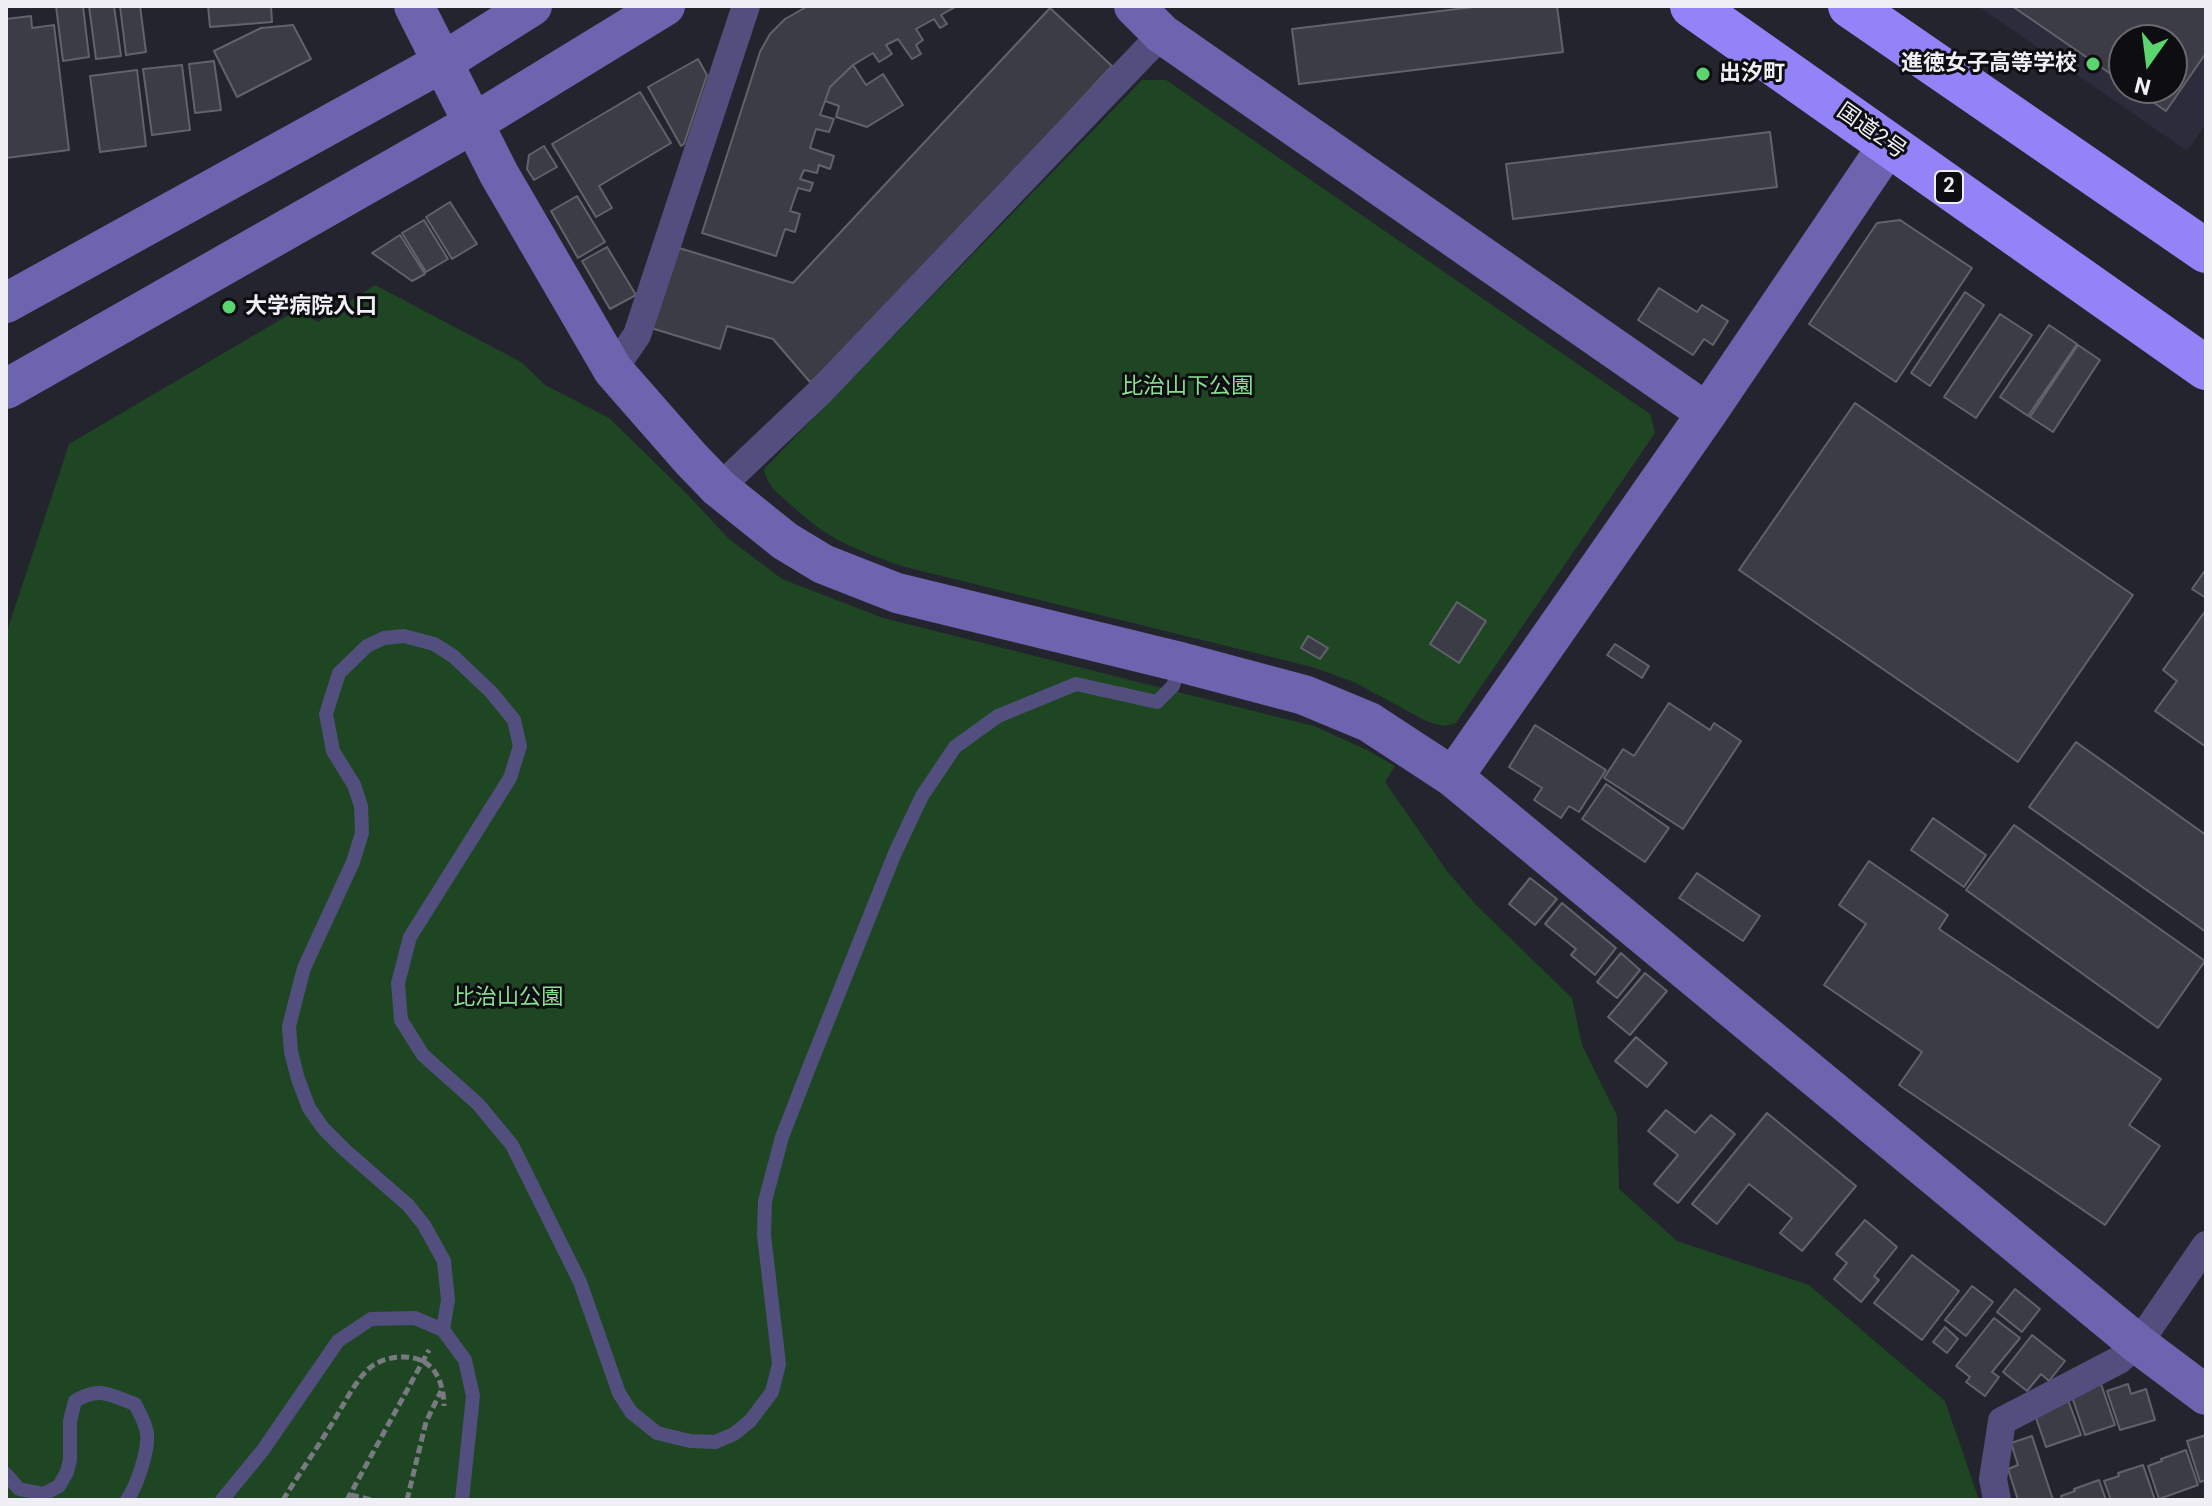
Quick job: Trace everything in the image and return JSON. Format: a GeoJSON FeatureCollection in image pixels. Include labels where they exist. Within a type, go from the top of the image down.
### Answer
{"type":"FeatureCollection","features":[{"type":"Feature","properties":{"kind":"highway","name":"国道2号"},"geometry":{"type":"LineString","coordinates":[[1692,6],[2206,368]]}},
{"type":"Feature","properties":{"kind":"highway"},"geometry":{"type":"LineString","coordinates":[[1850,6],[2206,251]]}},
{"type":"Feature","properties":{"kind":"street"},"geometry":{"type":"LineString","coordinates":[[414,6],[499,174],[613,370],[719,488],[785,541],[823,564],[897,593],[1304,695],[1369,722],[1453,777],[2138,1344],[2206,1395]]}},
{"type":"Feature","properties":{"kind":"street"},"geometry":{"type":"LineString","coordinates":[[6,303],[443,62],[532,6]]}},
{"type":"Feature","properties":{"kind":"street"},"geometry":{"type":"LineString","coordinates":[[6,389],[474,123],[665,6]]}},
{"type":"Feature","properties":{"kind":"street"},"geometry":{"type":"LineString","coordinates":[[613,370],[637,335],[746,6]]}},
{"type":"Feature","properties":{"kind":"street"},"geometry":{"type":"LineString","coordinates":[[1134,6],[1162,34],[1707,413]]}},
{"type":"Feature","properties":{"kind":"street"},"geometry":{"type":"LineString","coordinates":[[719,488],[820,392],[1162,34]]}},
{"type":"Feature","properties":{"kind":"street"},"geometry":{"type":"LineString","coordinates":[[1453,777],[1707,413],[1889,144]]}},
{"type":"Feature","properties":{"kind":"street"},"geometry":{"type":"LineString","coordinates":[[1997,1500],[1993,1479],[2002,1421],[2119,1360],[2138,1344],[2206,1245]]}},
{"type":"Feature","properties":{"kind":"lane"},"geometry":{"type":"LineString","coordinates":[[443,1330],[448,1300],[444,1261],[424,1225],[408,1205],[323,1128],[309,1108],[291,1052],[289,1026],[304,968],[353,862],[362,833],[361,806],[354,785],[333,751],[326,714],[339,673],[367,646],[384,638],[404,636],[434,644],[453,656],[491,692],[514,720],[520,746],[510,778],[410,937],[398,983],[401,1020],[423,1055],[478,1104],[512,1145],[580,1282],[619,1393],[631,1412],[657,1433],[690,1441],[715,1442],[734,1434],[750,1421],[772,1392],[779,1364],[764,1235],[765,1201],[782,1137],[895,853],[922,796],[955,747],[998,716],[1076,684],[1157,702],[1173,686],[1180,662]]}},
{"type":"Feature","properties":{"kind":"lane"},"geometry":{"type":"LineString","coordinates":[[222,1500],[263,1450],[338,1341],[371,1319],[415,1318],[443,1330],[465,1360],[473,1396],[462,1500]]}},
{"type":"Feature","properties":{"kind":"lane"},"geometry":{"type":"LineString","coordinates":[[6,1474],[19,1489],[44,1494],[59,1486],[70,1460],[70,1421],[75,1401],[89,1393],[102,1392],[135,1404],[143,1419],[147,1437],[144,1459],[127,1500]]}},
{"type":"Feature","properties":{"kind":"path"},"geometry":{"type":"LineString","coordinates":[[372,1500],[349,1497],[403,1402],[422,1360],[443,1330]]}},
{"type":"Feature","properties":{"kind":"path"},"geometry":{"type":"LineString","coordinates":[[283,1500],[349,1396],[372,1366],[404,1356],[422,1360],[437,1373],[444,1409]]}},
{"type":"Feature","properties":{"kind":"path"},"geometry":{"type":"LineString","coordinates":[[407,1500],[426,1422],[442,1389]]}},
{"type":"Feature","properties":{"kind":"shaded area","name":"進徳女子高等学校"},"geometry":{"type":"Polygon","coordinates":[[[1978,6],[2206,6],[2206,124],[2187,151],[2119,104],[2188,104],[2188,24],[2108,24],[2108,96],[1978,6]]]}},
{"type":"Feature","properties":{"kind":"green space","name":"比治山下公園"},"geometry":{"type":"Polygon","coordinates":[[[1142,80],[1166,80],[1650,414],[1655,433],[1456,723],[1444,726],[1428,722],[1354,682],[1312,667],[905,567],[843,543],[817,527],[770,485],[764,469],[1142,80]]]}},
{"type":"Feature","properties":{"kind":"green space","name":"比治山公園"},"geometry":{"type":"Polygon","coordinates":[[[375,285],[521,362],[545,385],[609,418],[729,539],[782,579],[883,618],[1314,726],[1395,766],[1385,782],[1447,871],[1478,907],[1572,998],[1582,1045],[1617,1116],[1619,1189],[1677,1241],[1809,1285],[1945,1401],[1979,1500],[6,1500],[6,634],[69,444],[297,310],[318,322],[375,285]]]}},
{"type":"Feature","properties":{"kind":"building"},"geometry":{"type":"Polygon","coordinates":[[[56,6],[83,6],[89,57],[63,61],[56,6]]]}},
{"type":"Feature","properties":{"kind":"building"},"geometry":{"type":"Polygon","coordinates":[[[89,6],[114,6],[121,56],[96,59],[89,6]]]}},
{"type":"Feature","properties":{"kind":"building"},"geometry":{"type":"Polygon","coordinates":[[[120,6],[140,6],[146,52],[126,55],[120,6]]]}},
{"type":"Feature","properties":{"kind":"building"},"geometry":{"type":"Polygon","coordinates":[[[208,6],[271,6],[272,22],[210,27],[208,6]]]}},
{"type":"Feature","properties":{"kind":"building"},"geometry":{"type":"Polygon","coordinates":[[[808,6],[957,6],[941,15],[947,24],[940,28],[934,19],[916,29],[923,40],[916,45],[921,54],[912,59],[898,39],[886,45],[892,54],[879,62],[873,53],[853,65],[830,87],[820,115],[834,119],[829,132],[816,129],[810,148],[834,156],[830,169],[819,165],[817,173],[804,170],[800,179],[813,183],[810,191],[798,188],[790,211],[800,214],[795,232],[785,229],[776,256],[702,233],[760,52],[770,34],[785,19],[808,6]]]}},
{"type":"Feature","properties":{"kind":"building"},"geometry":{"type":"Polygon","coordinates":[[[1482,6],[1557,6],[1563,52],[1299,84],[1292,29],[1482,6]]]}},
{"type":"Feature","properties":{"kind":"building"},"geometry":{"type":"Polygon","coordinates":[[[2012,6],[2206,6],[2206,53],[2188,79],[2188,24],[2108,24],[2108,72],[2012,6]]]}},
{"type":"Feature","properties":{"kind":"building"},"geometry":{"type":"Polygon","coordinates":[[[1050,8],[1112,66],[835,365],[810,382],[773,339],[727,326],[720,349],[651,328],[676,247],[793,283],[1050,8]]]}},
{"type":"Feature","properties":{"kind":"building"},"geometry":{"type":"Polygon","coordinates":[[[31,16],[32,28],[54,25],[69,150],[6,158],[6,19],[31,16]]]}},
{"type":"Feature","properties":{"kind":"building"},"geometry":{"type":"Polygon","coordinates":[[[293,25],[311,59],[237,97],[214,51],[261,28],[293,25]]]}},
{"type":"Feature","properties":{"kind":"building"},"geometry":{"type":"Polygon","coordinates":[[[698,59],[707,75],[681,146],[648,87],[698,59]]]}},
{"type":"Feature","properties":{"kind":"building"},"geometry":{"type":"Polygon","coordinates":[[[214,61],[221,110],[195,113],[189,64],[214,61]]]}},
{"type":"Feature","properties":{"kind":"building"},"geometry":{"type":"Polygon","coordinates":[[[182,65],[190,130],[152,135],[143,69],[182,65]]]}},
{"type":"Feature","properties":{"kind":"building"},"geometry":{"type":"Polygon","coordinates":[[[853,65],[866,85],[883,74],[903,105],[867,127],[836,117],[839,106],[825,101],[830,87],[853,65]]]}},
{"type":"Feature","properties":{"kind":"building"},"geometry":{"type":"Polygon","coordinates":[[[137,70],[146,146],[100,152],[90,76],[137,70]]]}},
{"type":"Feature","properties":{"kind":"building"},"geometry":{"type":"Polygon","coordinates":[[[640,92],[671,143],[599,186],[612,208],[596,217],[552,144],[640,92]]]}},
{"type":"Feature","properties":{"kind":"building"},"geometry":{"type":"Polygon","coordinates":[[[2156,104],[2171,104],[2166,111],[2156,104]]]}},
{"type":"Feature","properties":{"kind":"building"},"geometry":{"type":"Polygon","coordinates":[[[1770,132],[1777,187],[1513,219],[1506,164],[1770,132]]]}},
{"type":"Feature","properties":{"kind":"building"},"geometry":{"type":"Polygon","coordinates":[[[544,146],[557,167],[534,180],[527,169],[529,155],[544,146]]]}},
{"type":"Feature","properties":{"kind":"building"},"geometry":{"type":"Polygon","coordinates":[[[577,196],[605,242],[578,258],[551,211],[577,196]]]}},
{"type":"Feature","properties":{"kind":"building"},"geometry":{"type":"Polygon","coordinates":[[[450,202],[477,244],[452,259],[426,217],[450,202]]]}},
{"type":"Feature","properties":{"kind":"building"},"geometry":{"type":"Polygon","coordinates":[[[424,220],[448,259],[426,272],[402,233],[424,220]]]}},
{"type":"Feature","properties":{"kind":"building"},"geometry":{"type":"Polygon","coordinates":[[[1900,220],[1972,268],[1896,382],[1809,324],[1877,223],[1900,220]]]}},
{"type":"Feature","properties":{"kind":"building"},"geometry":{"type":"Polygon","coordinates":[[[400,235],[425,274],[412,281],[372,253],[400,235]]]}},
{"type":"Feature","properties":{"kind":"building"},"geometry":{"type":"Polygon","coordinates":[[[607,247],[636,295],[610,309],[582,261],[607,247]]]}},
{"type":"Feature","properties":{"kind":"building"},"geometry":{"type":"Polygon","coordinates":[[[1659,288],[1697,312],[1702,305],[1728,321],[1713,345],[1704,339],[1693,355],[1638,320],[1659,288]]]}},
{"type":"Feature","properties":{"kind":"building"},"geometry":{"type":"Polygon","coordinates":[[[1965,292],[1984,305],[1930,386],[1911,373],[1965,292]]]}},
{"type":"Feature","properties":{"kind":"building"},"geometry":{"type":"Polygon","coordinates":[[[2000,314],[2032,335],[1976,418],[1944,397],[2000,314]]]}},
{"type":"Feature","properties":{"kind":"building"},"geometry":{"type":"Polygon","coordinates":[[[2049,325],[2077,344],[2028,416],[2000,397],[2049,325]]]}},
{"type":"Feature","properties":{"kind":"building"},"geometry":{"type":"Polygon","coordinates":[[[2078,345],[2100,360],[2053,432],[2030,417],[2078,345]]]}},
{"type":"Feature","properties":{"kind":"building"},"geometry":{"type":"Polygon","coordinates":[[[1855,403],[2133,595],[2018,762],[1739,570],[1855,403]]]}},
{"type":"Feature","properties":{"kind":"building"},"geometry":{"type":"Polygon","coordinates":[[[2206,569],[2206,598],[2192,589],[2206,569]]]}},
{"type":"Feature","properties":{"kind":"building"},"geometry":{"type":"Polygon","coordinates":[[[1457,602],[1486,621],[1459,663],[1430,644],[1457,602]]]}},
{"type":"Feature","properties":{"kind":"building"},"geometry":{"type":"Polygon","coordinates":[[[2206,610],[2206,747],[2155,711],[2177,681],[2163,670],[2206,610]]]}},
{"type":"Feature","properties":{"kind":"building"},"geometry":{"type":"Polygon","coordinates":[[[1308,636],[1328,648],[1320,659],[1301,648],[1308,636]]]}},
{"type":"Feature","properties":{"kind":"building"},"geometry":{"type":"Polygon","coordinates":[[[1615,644],[1649,666],[1642,678],[1607,655],[1615,644]]]}},
{"type":"Feature","properties":{"kind":"building"},"geometry":{"type":"Polygon","coordinates":[[[1669,703],[1710,730],[1714,723],[1741,741],[1683,829],[1604,778],[1623,749],[1634,756],[1669,703]]]}},
{"type":"Feature","properties":{"kind":"building"},"geometry":{"type":"Polygon","coordinates":[[[1535,725],[1606,770],[1579,812],[1569,806],[1561,818],[1534,800],[1542,788],[1509,767],[1535,725]]]}},
{"type":"Feature","properties":{"kind":"building"},"geometry":{"type":"Polygon","coordinates":[[[2076,742],[2206,835],[2206,932],[2029,807],[2076,742]]]}},
{"type":"Feature","properties":{"kind":"building"},"geometry":{"type":"Polygon","coordinates":[[[1606,784],[1669,828],[1645,862],[1582,819],[1606,784]]]}},
{"type":"Feature","properties":{"kind":"building"},"geometry":{"type":"Polygon","coordinates":[[[1933,818],[1986,855],[1964,887],[1911,850],[1933,818]]]}},
{"type":"Feature","properties":{"kind":"building"},"geometry":{"type":"Polygon","coordinates":[[[2014,825],[2205,961],[2158,1028],[1966,890],[2014,825]]]}},
{"type":"Feature","properties":{"kind":"building"},"geometry":{"type":"Polygon","coordinates":[[[1869,861],[1948,915],[1939,929],[2161,1079],[2129,1125],[2160,1146],[2105,1225],[1899,1085],[1922,1052],[1824,985],[1866,924],[1839,905],[1869,861]]]}},
{"type":"Feature","properties":{"kind":"building"},"geometry":{"type":"Polygon","coordinates":[[[1697,873],[1760,916],[1743,941],[1679,898],[1697,873]]]}},
{"type":"Feature","properties":{"kind":"building"},"geometry":{"type":"Polygon","coordinates":[[[1530,878],[1557,899],[1535,925],[1509,904],[1530,878]]]}},
{"type":"Feature","properties":{"kind":"building"},"geometry":{"type":"Polygon","coordinates":[[[1562,903],[1616,948],[1595,975],[1571,955],[1576,949],[1545,924],[1562,903]]]}},
{"type":"Feature","properties":{"kind":"building"},"geometry":{"type":"Polygon","coordinates":[[[1621,953],[1640,970],[1617,998],[1597,982],[1621,953]]]}},
{"type":"Feature","properties":{"kind":"building"},"geometry":{"type":"Polygon","coordinates":[[[1645,973],[1667,991],[1630,1035],[1608,1017],[1645,973]]]}},
{"type":"Feature","properties":{"kind":"building"},"geometry":{"type":"Polygon","coordinates":[[[1636,1037],[1667,1063],[1647,1087],[1615,1061],[1636,1037]]]}},
{"type":"Feature","properties":{"kind":"building"},"geometry":{"type":"Polygon","coordinates":[[[1666,1110],[1695,1133],[1711,1115],[1735,1134],[1678,1203],[1654,1184],[1678,1155],[1648,1131],[1666,1110]]]}},
{"type":"Feature","properties":{"kind":"building"},"geometry":{"type":"Polygon","coordinates":[[[1767,1113],[1856,1186],[1802,1251],[1780,1233],[1792,1218],[1749,1184],[1717,1224],[1692,1204],[1767,1113]]]}},
{"type":"Feature","properties":{"kind":"building"},"geometry":{"type":"Polygon","coordinates":[[[1865,1220],[1897,1247],[1874,1276],[1879,1280],[1861,1302],[1834,1279],[1847,1263],[1836,1254],[1865,1220]]]}},
{"type":"Feature","properties":{"kind":"building"},"geometry":{"type":"Polygon","coordinates":[[[1912,1255],[1959,1291],[1922,1340],[1874,1303],[1912,1255]]]}},
{"type":"Feature","properties":{"kind":"building"},"geometry":{"type":"Polygon","coordinates":[[[1972,1286],[1993,1302],[1966,1336],[1945,1320],[1972,1286]]]}},
{"type":"Feature","properties":{"kind":"building"},"geometry":{"type":"Polygon","coordinates":[[[2015,1289],[2040,1309],[2022,1332],[1997,1312],[2015,1289]]]}},
{"type":"Feature","properties":{"kind":"building"},"geometry":{"type":"Polygon","coordinates":[[[1994,1318],[2020,1338],[1992,1372],[1999,1377],[1985,1396],[1966,1382],[1970,1377],[1956,1366],[1994,1318]]]}},
{"type":"Feature","properties":{"kind":"building"},"geometry":{"type":"Polygon","coordinates":[[[1945,1327],[1958,1339],[1947,1353],[1933,1342],[1945,1327]]]}},
{"type":"Feature","properties":{"kind":"building"},"geometry":{"type":"Polygon","coordinates":[[[2032,1335],[2065,1361],[2049,1381],[2041,1374],[2027,1391],[2003,1372],[2032,1335]]]}},
{"type":"Feature","properties":{"kind":"building"},"geometry":{"type":"Polygon","coordinates":[[[2100,1381],[2115,1425],[2085,1435],[2071,1394],[2100,1381]]]}},
{"type":"Feature","properties":{"kind":"building"},"geometry":{"type":"Polygon","coordinates":[[[2128,1384],[2131,1394],[2146,1389],[2155,1420],[2120,1430],[2107,1391],[2128,1384]]]}},
{"type":"Feature","properties":{"kind":"building"},"geometry":{"type":"Polygon","coordinates":[[[2068,1400],[2081,1435],[2046,1447],[2035,1415],[2068,1400]]]}},
{"type":"Feature","properties":{"kind":"building"},"geometry":{"type":"Polygon","coordinates":[[[2206,1435],[2206,1480],[2200,1482],[2187,1441],[2206,1435]]]}},
{"type":"Feature","properties":{"kind":"building"},"geometry":{"type":"Polygon","coordinates":[[[2032,1436],[2053,1500],[2018,1500],[2008,1469],[2018,1465],[2011,1443],[2032,1436]]]}},
{"type":"Feature","properties":{"kind":"building"},"geometry":{"type":"Polygon","coordinates":[[[2186,1450],[2198,1485],[2159,1499],[2148,1466],[2186,1450]]]}},
{"type":"Feature","properties":{"kind":"building"},"geometry":{"type":"Polygon","coordinates":[[[2143,1465],[2155,1500],[2111,1500],[2104,1481],[2143,1465]]]}},
{"type":"Feature","properties":{"kind":"building"},"geometry":{"type":"Polygon","coordinates":[[[2099,1480],[2106,1500],[2062,1500],[2061,1496],[2099,1480]]]}},
{"type":"Feature","properties":{"kind":"place","name":"進徳女子高等学校"},"geometry":{"type":"Point","coordinates":[2093,64]}},
{"type":"Feature","properties":{"kind":"place","name":"出汐町"},"geometry":{"type":"Point","coordinates":[1703,74]}},
{"type":"Feature","properties":{"kind":"place","name":"大学病院入口"},"geometry":{"type":"Point","coordinates":[229,307]}}]}
